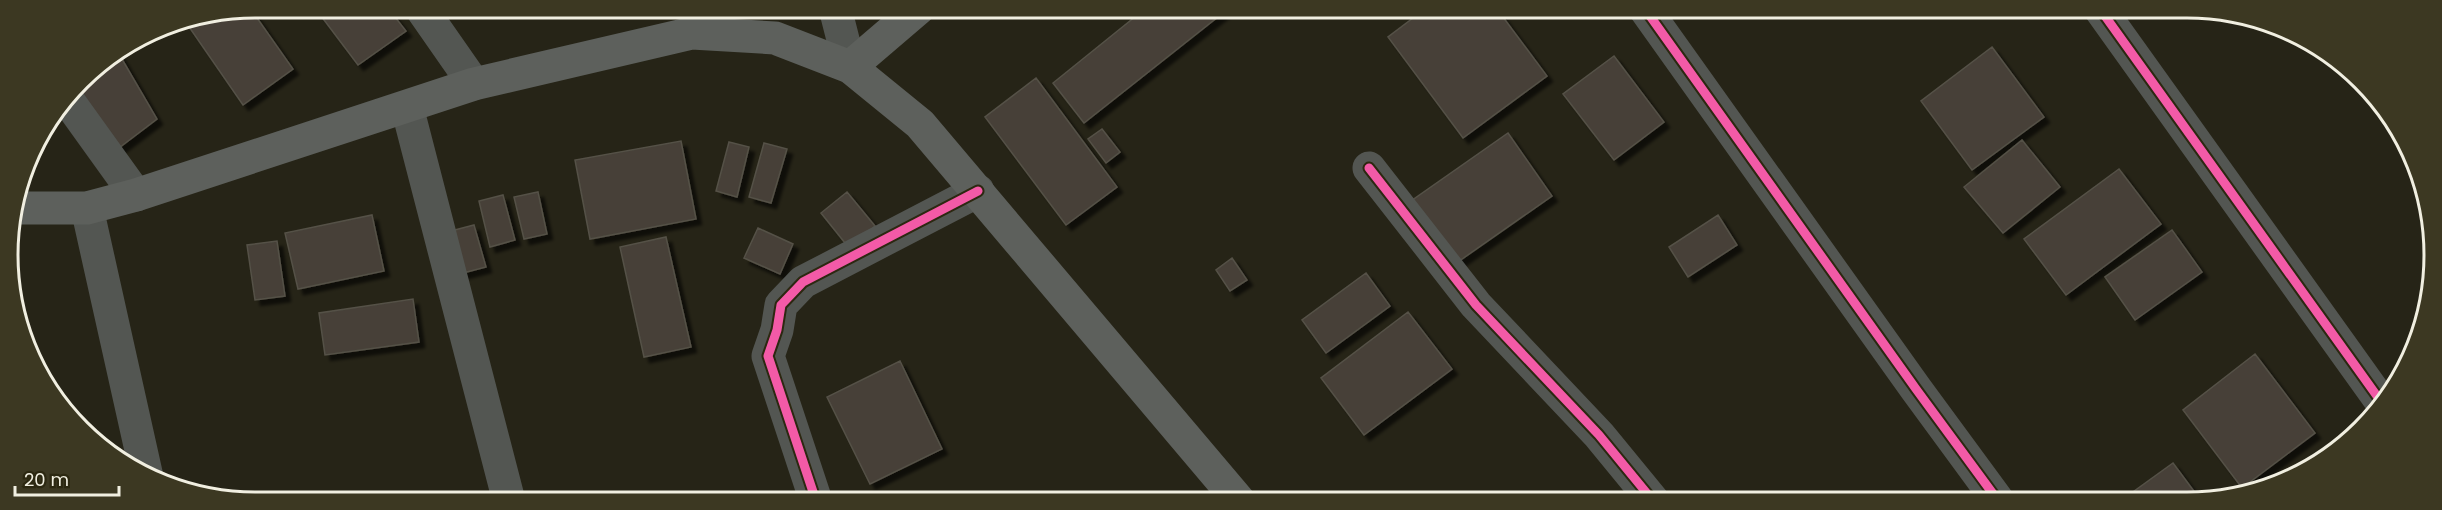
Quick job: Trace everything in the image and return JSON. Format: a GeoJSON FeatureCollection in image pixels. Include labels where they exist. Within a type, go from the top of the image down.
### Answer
{"type":"FeatureCollection","features":[{"type":"Feature","properties":{"kind":"main road"},"geometry":{"type":"LineString","coordinates":[[850,67],[907,18]]}},
{"type":"Feature","properties":{"kind":"main road"},"geometry":{"type":"LineString","coordinates":[[23,208],[87,208],[136,195],[474,84],[692,33],[775,38],[850,67],[920,124],[1231,492]]}},
{"type":"Feature","properties":{"kind":"street"},"geometry":{"type":"LineString","coordinates":[[428,18],[474,84]]}},
{"type":"Feature","properties":{"kind":"street"},"geometry":{"type":"LineString","coordinates":[[838,18],[850,67]]}},
{"type":"Feature","properties":{"kind":"street"},"geometry":{"type":"LineString","coordinates":[[1651,18],[1992,492]]}},
{"type":"Feature","properties":{"kind":"street"},"geometry":{"type":"LineString","coordinates":[[2106,18],[2377,396]]}},
{"type":"Feature","properties":{"kind":"street"},"geometry":{"type":"LineString","coordinates":[[72,105],[136,195]]}},
{"type":"Feature","properties":{"kind":"street"},"geometry":{"type":"LineString","coordinates":[[407,107],[507,492]]}},
{"type":"Feature","properties":{"kind":"street"},"geometry":{"type":"LineString","coordinates":[[1369,168],[1476,305],[1599,435],[1646,492]]}},
{"type":"Feature","properties":{"kind":"street"},"geometry":{"type":"LineString","coordinates":[[813,492],[768,356],[777,330],[781,305],[803,282],[978,191]]}},
{"type":"Feature","properties":{"kind":"street"},"geometry":{"type":"LineString","coordinates":[[87,208],[144,465]]}},
{"type":"Feature","properties":{"kind":"building"},"geometry":{"type":"Polygon","coordinates":[[[257,18],[293,69],[243,105],[189,28],[224,20],[257,18]]]}},
{"type":"Feature","properties":{"kind":"building"},"geometry":{"type":"Polygon","coordinates":[[[323,18],[396,18],[406,31],[358,65],[323,18]]]}},
{"type":"Feature","properties":{"kind":"building"},"geometry":{"type":"Polygon","coordinates":[[[1134,18],[1217,18],[1084,123],[1053,83],[1134,18]]]}},
{"type":"Feature","properties":{"kind":"building"},"geometry":{"type":"Polygon","coordinates":[[[1413,18],[1504,18],[1547,76],[1463,138],[1388,37],[1413,18]]]}},
{"type":"Feature","properties":{"kind":"building"},"geometry":{"type":"Polygon","coordinates":[[[1992,47],[2044,117],[1972,170],[1921,101],[1992,47]]]}},
{"type":"Feature","properties":{"kind":"building"},"geometry":{"type":"Polygon","coordinates":[[[1614,56],[1664,122],[1614,160],[1563,94],[1614,56]]]}},
{"type":"Feature","properties":{"kind":"building"},"geometry":{"type":"Polygon","coordinates":[[[122,59],[157,119],[111,154],[74,103],[87,87],[122,59]]]}},
{"type":"Feature","properties":{"kind":"building"},"geometry":{"type":"Polygon","coordinates":[[[1036,78],[1117,187],[1066,225],[985,117],[1036,78]]]}},
{"type":"Feature","properties":{"kind":"building"},"geometry":{"type":"Polygon","coordinates":[[[1102,129],[1120,152],[1106,163],[1088,139],[1102,129]]]}},
{"type":"Feature","properties":{"kind":"building"},"geometry":{"type":"Polygon","coordinates":[[[1508,133],[1552,196],[1455,264],[1411,201],[1508,133]]]}},
{"type":"Feature","properties":{"kind":"building"},"geometry":{"type":"Polygon","coordinates":[[[2022,140],[2060,187],[2003,233],[1964,187],[2022,140]]]}},
{"type":"Feature","properties":{"kind":"building"},"geometry":{"type":"Polygon","coordinates":[[[681,141],[696,219],[590,239],[575,160],[681,141]]]}},
{"type":"Feature","properties":{"kind":"building"},"geometry":{"type":"Polygon","coordinates":[[[729,142],[749,147],[737,197],[716,191],[729,142]]]}},
{"type":"Feature","properties":{"kind":"building"},"geometry":{"type":"Polygon","coordinates":[[[764,143],[787,149],[771,203],[749,197],[764,143]]]}},
{"type":"Feature","properties":{"kind":"building"},"geometry":{"type":"Polygon","coordinates":[[[2119,169],[2161,224],[2066,295],[2024,239],[2119,169]]]}},
{"type":"Feature","properties":{"kind":"building"},"geometry":{"type":"Polygon","coordinates":[[[538,192],[547,234],[524,239],[514,197],[538,192]]]}},
{"type":"Feature","properties":{"kind":"building"},"geometry":{"type":"Polygon","coordinates":[[[847,192],[875,226],[849,248],[821,213],[847,192]]]}},
{"type":"Feature","properties":{"kind":"building"},"geometry":{"type":"Polygon","coordinates":[[[503,195],[515,240],[490,247],[479,201],[503,195]]]}},
{"type":"Feature","properties":{"kind":"building"},"geometry":{"type":"Polygon","coordinates":[[[372,215],[384,271],[298,289],[285,233],[372,215]]]}},
{"type":"Feature","properties":{"kind":"building"},"geometry":{"type":"Polygon","coordinates":[[[1718,215],[1737,245],[1688,277],[1669,247],[1718,215]]]}},
{"type":"Feature","properties":{"kind":"building"},"geometry":{"type":"Polygon","coordinates":[[[474,225],[486,267],[459,274],[447,232],[474,225]]]}},
{"type":"Feature","properties":{"kind":"building"},"geometry":{"type":"Polygon","coordinates":[[[758,228],[793,244],[780,274],[744,258],[758,228]]]}},
{"type":"Feature","properties":{"kind":"building"},"geometry":{"type":"Polygon","coordinates":[[[2172,230],[2202,272],[2135,320],[2105,277],[2172,230]]]}},
{"type":"Feature","properties":{"kind":"building"},"geometry":{"type":"Polygon","coordinates":[[[666,237],[691,347],[644,357],[620,247],[666,237]]]}},
{"type":"Feature","properties":{"kind":"building"},"geometry":{"type":"Polygon","coordinates":[[[277,241],[285,296],[255,300],[247,245],[277,241]]]}},
{"type":"Feature","properties":{"kind":"building"},"geometry":{"type":"Polygon","coordinates":[[[1232,258],[1247,280],[1230,291],[1216,270],[1232,258]]]}},
{"type":"Feature","properties":{"kind":"building"},"geometry":{"type":"Polygon","coordinates":[[[1366,273],[1390,306],[1326,353],[1302,320],[1366,273]]]}},
{"type":"Feature","properties":{"kind":"building"},"geometry":{"type":"Polygon","coordinates":[[[413,299],[419,342],[325,355],[319,313],[413,299]]]}},
{"type":"Feature","properties":{"kind":"building"},"geometry":{"type":"Polygon","coordinates":[[[1408,312],[1452,369],[1364,435],[1321,378],[1408,312]]]}},
{"type":"Feature","properties":{"kind":"building"},"geometry":{"type":"Polygon","coordinates":[[[2255,354],[2315,433],[2247,484],[2240,486],[2183,410],[2255,354]]]}},
{"type":"Feature","properties":{"kind":"building"},"geometry":{"type":"Polygon","coordinates":[[[900,361],[942,449],[870,484],[827,397],[900,361]]]}},
{"type":"Feature","properties":{"kind":"building"},"geometry":{"type":"Polygon","coordinates":[[[2173,463],[2194,492],[2187,492],[2133,492],[2173,463]]]}},
{"type":"Feature","properties":{"kind":"cycle path"},"geometry":{"type":"LineString","coordinates":[[1651,18],[1992,492]]}},
{"type":"Feature","properties":{"kind":"cycle path"},"geometry":{"type":"LineString","coordinates":[[2106,18],[2377,396]]}},
{"type":"Feature","properties":{"kind":"cycle path"},"geometry":{"type":"LineString","coordinates":[[1369,168],[1476,305],[1599,435],[1646,492]]}},
{"type":"Feature","properties":{"kind":"cycle path"},"geometry":{"type":"LineString","coordinates":[[813,492],[768,356],[777,330],[781,305],[803,282],[978,191]]}}]}
